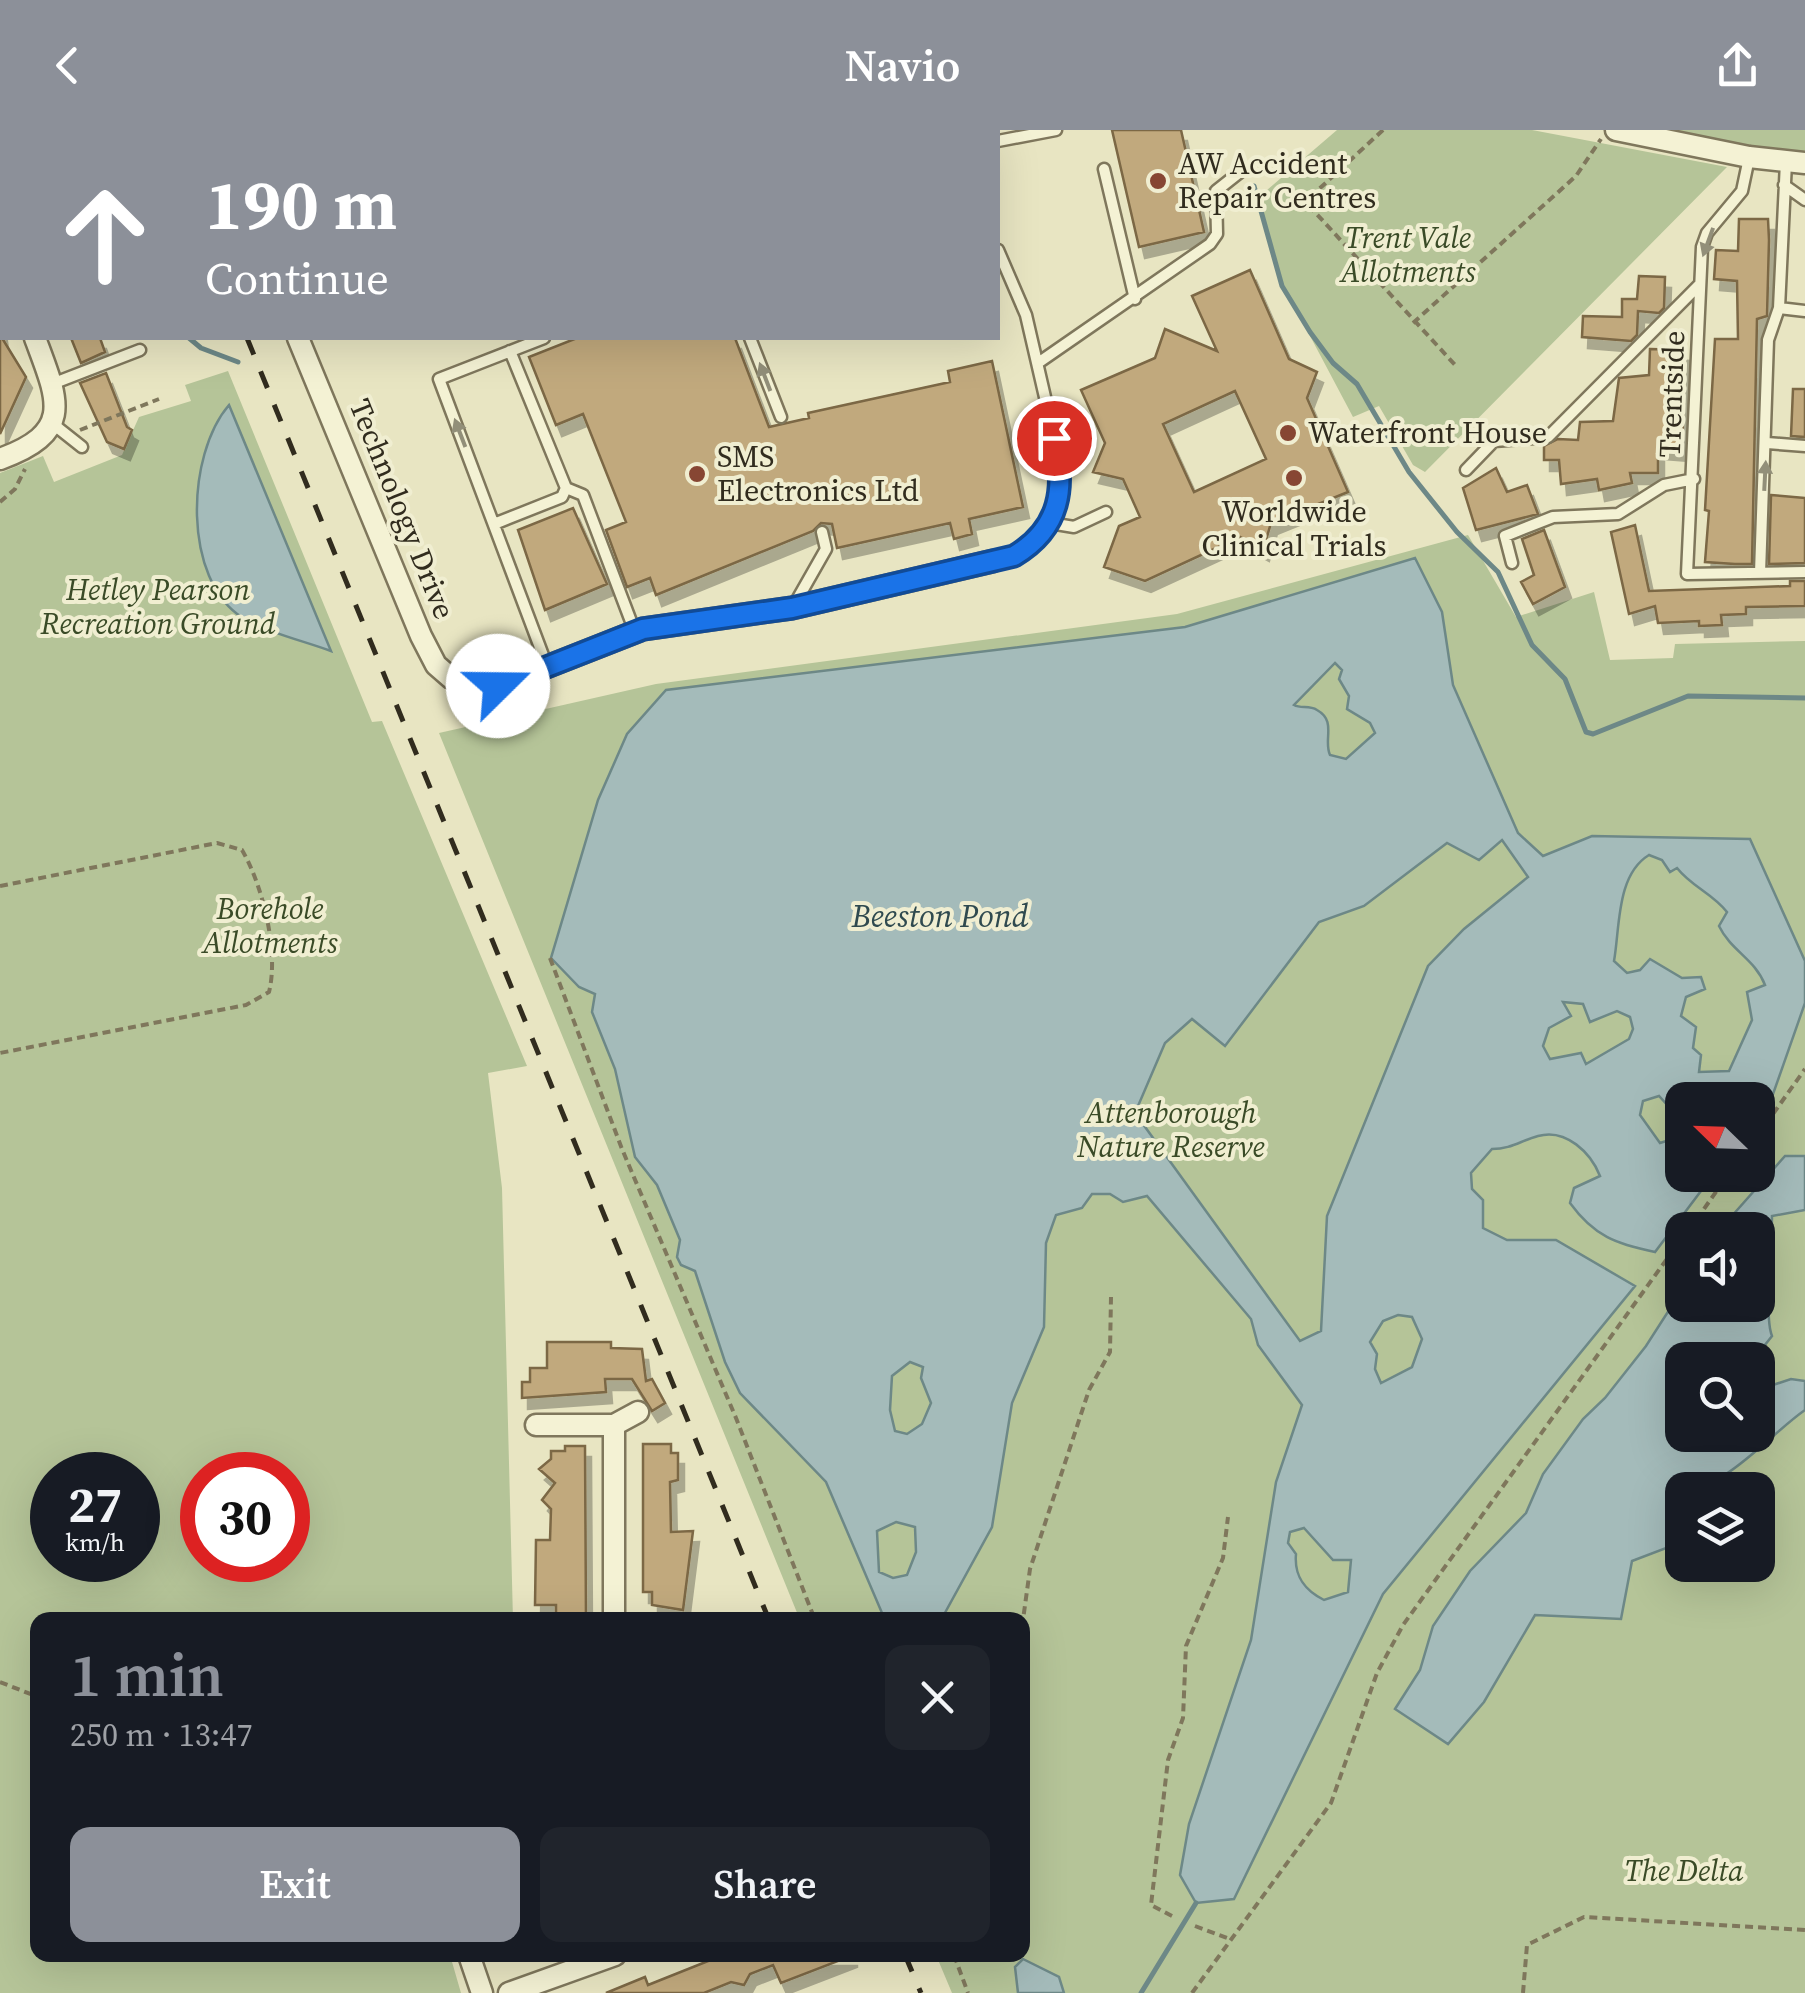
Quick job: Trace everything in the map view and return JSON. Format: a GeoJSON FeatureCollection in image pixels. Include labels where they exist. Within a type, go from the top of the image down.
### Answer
{"type":"FeatureCollection","features":[{"type":"Feature","properties":{"kind":"street"},"geometry":{"type":"LineString","coordinates":[[1616,130],[1749,157],[1795,162]]}},
{"type":"Feature","properties":{"kind":"street"},"geometry":{"type":"LineString","coordinates":[[0,459],[61,429],[52,384],[35,340]]}},
{"type":"Feature","properties":{"kind":"street","name":"Technology Drive"},"geometry":{"type":"LineString","coordinates":[[299,340],[436,664],[452,678],[498,686],[635,632],[792,608],[993,561]]}},
{"type":"Feature","properties":{"kind":"street"},"geometry":{"type":"LineString","coordinates":[[536,1425],[614,1425],[638,1412]]}},
{"type":"Feature","properties":{"kind":"street"},"geometry":{"type":"LineString","coordinates":[[614,1425],[614,1612]]}},
{"type":"Feature","properties":{"kind":"street"},"geometry":{"type":"LineString","coordinates":[[472,1962],[482,1993]]}},
{"type":"Feature","properties":{"kind":"street"},"geometry":{"type":"LineString","coordinates":[[509,1993],[595,1962]]}},
{"type":"Feature","properties":{"kind":"lane"},"geometry":{"type":"LineString","coordinates":[[1000,141],[1056,130]]}},
{"type":"Feature","properties":{"kind":"lane","name":"Trentside"},"geometry":{"type":"LineString","coordinates":[[1749,157],[1742,191],[1708,233],[1700,284],[1687,574],[1805,572]]}},
{"type":"Feature","properties":{"kind":"lane"},"geometry":{"type":"LineString","coordinates":[[1760,574],[1768,340],[1779,308],[1784,185],[1795,162]]}},
{"type":"Feature","properties":{"kind":"lane"},"geometry":{"type":"LineString","coordinates":[[1104,169],[1134,299]]}},
{"type":"Feature","properties":{"kind":"lane"},"geometry":{"type":"LineString","coordinates":[[1038,363],[1210,244],[1217,234],[1216,191],[1240,172]]}},
{"type":"Feature","properties":{"kind":"lane"},"geometry":{"type":"LineString","coordinates":[[1784,185],[1805,200]]}},
{"type":"Feature","properties":{"kind":"lane"},"geometry":{"type":"LineString","coordinates":[[993,561],[1031,546],[1050,523],[1063,474],[1018,291],[1000,254]]}},
{"type":"Feature","properties":{"kind":"lane"},"geometry":{"type":"LineString","coordinates":[[1466,470],[1494,441],[1548,438],[1700,284]]}},
{"type":"Feature","properties":{"kind":"lane"},"geometry":{"type":"LineString","coordinates":[[1779,308],[1805,312]]}},
{"type":"Feature","properties":{"kind":"lane"},"geometry":{"type":"LineString","coordinates":[[539,340],[439,379],[548,666]]}},
{"type":"Feature","properties":{"kind":"lane"},"geometry":{"type":"LineString","coordinates":[[751,340],[781,416]]}},
{"type":"Feature","properties":{"kind":"lane"},"geometry":{"type":"LineString","coordinates":[[52,384],[140,350]]}},
{"type":"Feature","properties":{"kind":"lane"},"geometry":{"type":"LineString","coordinates":[[510,351],[566,488],[583,495],[635,632]]}},
{"type":"Feature","properties":{"kind":"lane"},"geometry":{"type":"LineString","coordinates":[[61,429],[82,447]]}},
{"type":"Feature","properties":{"kind":"lane"},"geometry":{"type":"LineString","coordinates":[[1767,444],[1805,446]]}},
{"type":"Feature","properties":{"kind":"lane"},"geometry":{"type":"LineString","coordinates":[[1512,563],[1505,536],[1553,517],[1618,514],[1664,485],[1694,479]]}},
{"type":"Feature","properties":{"kind":"lane"},"geometry":{"type":"LineString","coordinates":[[494,524],[562,497],[566,488]]}},
{"type":"Feature","properties":{"kind":"lane"},"geometry":{"type":"LineString","coordinates":[[1050,523],[1074,527],[1106,512]]}},
{"type":"Feature","properties":{"kind":"lane"},"geometry":{"type":"LineString","coordinates":[[792,608],[826,549],[822,532]]}},
{"type":"Feature","properties":{"kind":"path"},"geometry":{"type":"LineString","coordinates":[[1384,130],[1318,190],[1312,198],[1313,210],[1413,324],[1456,366]]}},
{"type":"Feature","properties":{"kind":"path"},"geometry":{"type":"LineString","coordinates":[[1413,324],[1576,176],[1604,130]]}},
{"type":"Feature","properties":{"kind":"path"},"geometry":{"type":"LineString","coordinates":[[61,429],[160,399]]}},
{"type":"Feature","properties":{"kind":"path"},"geometry":{"type":"LineString","coordinates":[[0,502],[15,490],[24,474],[27,449]]}},
{"type":"Feature","properties":{"kind":"path"},"geometry":{"type":"LineString","coordinates":[[0,886],[217,844],[242,850],[253,869],[274,970],[268,992],[246,1005],[0,1054]]}},
{"type":"Feature","properties":{"kind":"path"},"geometry":{"type":"LineString","coordinates":[[550,958],[622,1148],[812,1612]]}},
{"type":"Feature","properties":{"kind":"path"},"geometry":{"type":"LineString","coordinates":[[1775,1111],[1805,1069]]}},
{"type":"Feature","properties":{"kind":"path"},"geometry":{"type":"LineString","coordinates":[[1192,1993],[1331,1803],[1377,1673],[1403,1625],[1665,1262]]}},
{"type":"Feature","properties":{"kind":"path"},"geometry":{"type":"LineString","coordinates":[[1024,1612],[1030,1569],[1089,1390],[1110,1352],[1111,1297]]}},
{"type":"Feature","properties":{"kind":"path"},"geometry":{"type":"LineString","coordinates":[[1172,1916],[1151,1905],[1154,1855],[1168,1760],[1183,1718],[1186,1646],[1223,1558],[1228,1517]]}},
{"type":"Feature","properties":{"kind":"path"},"geometry":{"type":"LineString","coordinates":[[0,1682],[30,1694]]}},
{"type":"Feature","properties":{"kind":"path"},"geometry":{"type":"LineString","coordinates":[[1524,1993],[1527,1945],[1584,1917],[1805,1930]]}},
{"type":"Feature","properties":{"kind":"path"},"geometry":{"type":"LineString","coordinates":[[1195,1926],[1230,1939]]}},
{"type":"Feature","properties":{"kind":"path"},"geometry":{"type":"LineString","coordinates":[[957,1962],[968,1993]]}},
{"type":"Feature","properties":{"kind":"green space","name":"Trent Vale Allotments"},"geometry":{"type":"Polygon","coordinates":[[[1337,130],[1532,130],[1727,167],[1425,472],[1413,465],[1379,406],[1353,417],[1283,285],[1259,197],[1337,130]]]}},
{"type":"Feature","properties":{"kind":"green space"},"geometry":{"type":"Polygon","coordinates":[[[1673,130],[1805,130],[1805,156],[1799,155],[1673,130]]]}},
{"type":"Feature","properties":{"kind":"green space"},"geometry":{"type":"Polygon","coordinates":[[[228,371],[372,722],[382,721],[527,1066],[488,1073],[502,1188],[513,1612],[30,1612],[30,1962],[452,1962],[461,1993],[0,1993],[0,473],[43,456],[54,482],[122,455],[139,417],[191,401],[185,385],[228,371]]]}},
{"type":"Feature","properties":{"kind":"green space","name":"Attenborough Nature Reserve"},"geometry":{"type":"Polygon","coordinates":[[[1468,535],[1516,617],[1594,592],[1610,660],[1673,658],[1675,644],[1805,641],[1805,1993],[952,1993],[939,1962],[1030,1962],[1030,1612],[797,1612],[439,733],[656,684],[1177,614],[1468,535]]]}},
{"type":"Feature","properties":{"kind":"water"},"geometry":{"type":"Polygon","coordinates":[[[229,405],[331,651],[243,618],[223,600],[209,576],[200,547],[198,484],[204,454],[229,405]]]}},
{"type":"Feature","properties":{"kind":"water","name":"Beeston Pond"},"geometry":{"type":"Polygon","coordinates":[[[1415,558],[1442,612],[1453,685],[1518,833],[1543,856],[1592,836],[1750,839],[1805,961],[1805,1003],[1775,1088],[1775,1082],[1665,1082],[1665,1103],[1659,1096],[1643,1101],[1640,1115],[1660,1143],[1665,1141],[1665,1192],[1700,1192],[1685,1212],[1665,1212],[1665,1239],[1655,1252],[1607,1237],[1570,1203],[1574,1188],[1600,1176],[1584,1151],[1568,1139],[1548,1134],[1492,1149],[1471,1173],[1472,1189],[1483,1200],[1483,1228],[1507,1240],[1556,1240],[1635,1286],[1383,1594],[1234,1899],[1196,1903],[1180,1875],[1189,1824],[1251,1640],[1276,1482],[1302,1405],[1258,1345],[1251,1319],[1147,1196],[1123,1202],[1110,1194],[1092,1194],[1082,1208],[1056,1215],[1046,1243],[1044,1327],[1012,1403],[992,1527],[945,1612],[882,1612],[826,1482],[740,1393],[725,1362],[695,1271],[681,1265],[677,1257],[680,1240],[657,1185],[635,1157],[615,1069],[592,1012],[595,994],[579,987],[551,958],[598,800],[627,734],[666,690],[1185,627],[1415,558]],[[1335,663],[1294,705],[1323,714],[1328,725],[1330,755],[1346,759],[1375,733],[1370,723],[1347,709],[1349,696],[1339,679],[1342,670],[1335,663]],[[1502,840],[1479,860],[1447,843],[1364,906],[1319,922],[1225,1046],[1192,1019],[1165,1043],[1135,1113],[1300,1341],[1321,1331],[1327,1216],[1428,966],[1464,929],[1528,877],[1502,840]],[[1649,855],[1630,875],[1625,889],[1614,961],[1627,973],[1640,970],[1650,959],[1682,978],[1701,977],[1705,989],[1686,997],[1681,1016],[1696,1027],[1693,1048],[1701,1055],[1699,1072],[1729,1071],[1752,1020],[1747,992],[1765,985],[1719,926],[1727,912],[1677,868],[1670,872],[1662,860],[1649,855]],[[1563,1002],[1571,1016],[1549,1028],[1543,1046],[1550,1059],[1581,1053],[1586,1064],[1629,1039],[1633,1029],[1630,1017],[1617,1011],[1590,1022],[1583,1004],[1563,1002]],[[1398,1315],[1383,1321],[1370,1342],[1377,1354],[1375,1369],[1381,1383],[1412,1367],[1422,1339],[1412,1317],[1398,1315]],[[910,1362],[892,1376],[890,1410],[895,1431],[907,1434],[922,1424],[931,1403],[921,1378],[923,1367],[910,1362]],[[896,1522],[877,1531],[879,1572],[893,1578],[907,1575],[916,1552],[915,1527],[896,1522]],[[1304,1528],[1290,1532],[1288,1543],[1296,1554],[1302,1582],[1324,1600],[1348,1592],[1351,1560],[1333,1560],[1304,1528]]]}},
{"type":"Feature","properties":{"kind":"water"},"geometry":{"type":"Polygon","coordinates":[[[1785,1156],[1805,1156],[1805,1210],[1775,1215],[1775,1212],[1735,1212],[1753,1192],[1775,1192],[1775,1167],[1785,1156]]]}},
{"type":"Feature","properties":{"kind":"water"},"geometry":{"type":"Polygon","coordinates":[[[1665,1317],[1665,1322],[1770,1322],[1772,1336],[1767,1342],[1665,1342],[1665,1452],[1754,1452],[1729,1472],[1665,1472],[1665,1549],[1632,1561],[1621,1619],[1535,1615],[1484,1702],[1448,1744],[1395,1709],[1420,1670],[1433,1626],[1470,1571],[1526,1513],[1543,1474],[1583,1419],[1646,1346],[1665,1317]]]}},
{"type":"Feature","properties":{"kind":"water"},"geometry":{"type":"Polygon","coordinates":[[[1791,1379],[1805,1381],[1805,1410],[1775,1434],[1775,1384],[1791,1379]]]}},
{"type":"Feature","properties":{"kind":"water"},"geometry":{"type":"Polygon","coordinates":[[[1020,1962],[1029,1962],[1059,1977],[1064,1993],[1018,1993],[1015,1967],[1020,1962]]]}},
{"type":"Feature","properties":{"kind":"building","name":"AW Accident Repair Centres"},"geometry":{"type":"Polygon","coordinates":[[[1112,130],[1181,130],[1204,232],[1139,247],[1112,130]]]}},
{"type":"Feature","properties":{"kind":"building"},"geometry":{"type":"Polygon","coordinates":[[[1739,219],[1768,219],[1769,240],[1767,316],[1757,319],[1752,564],[1705,562],[1715,339],[1738,339],[1737,281],[1714,279],[1716,250],[1738,251],[1739,219]]]}},
{"type":"Feature","properties":{"kind":"building","name":"Waterfront House"},"geometry":{"type":"Polygon","coordinates":[[[1250,270],[1289,359],[1317,372],[1307,398],[1348,492],[1271,523],[1263,550],[1240,537],[1145,581],[1104,567],[1119,526],[1140,517],[1123,479],[1093,472],[1105,443],[1081,390],[1155,358],[1165,329],[1217,351],[1192,296],[1250,270]],[[1235,391],[1163,424],[1194,492],[1266,459],[1235,391]]]}},
{"type":"Feature","properties":{"kind":"building"},"geometry":{"type":"Polygon","coordinates":[[[1639,276],[1665,277],[1664,308],[1659,313],[1638,311],[1637,335],[1631,341],[1582,337],[1583,316],[1622,317],[1622,299],[1637,299],[1639,276]]]}},
{"type":"Feature","properties":{"kind":"building"},"geometry":{"type":"Polygon","coordinates":[[[0,340],[3,340],[26,377],[0,434],[0,340]]]}},
{"type":"Feature","properties":{"kind":"building"},"geometry":{"type":"Polygon","coordinates":[[[72,340],[101,340],[105,352],[81,363],[72,340]]]}},
{"type":"Feature","properties":{"kind":"building"},"geometry":{"type":"Polygon","coordinates":[[[572,340],[736,340],[769,427],[809,418],[808,413],[950,382],[948,371],[992,361],[1023,507],[969,519],[972,534],[954,539],[950,523],[837,548],[832,524],[821,523],[813,531],[656,595],[650,578],[627,587],[606,530],[626,522],[583,414],[556,425],[529,357],[572,340]]]}},
{"type":"Feature","properties":{"kind":"building"},"geometry":{"type":"Polygon","coordinates":[[[1650,349],[1685,350],[1682,450],[1658,448],[1658,473],[1630,473],[1632,483],[1599,490],[1597,479],[1561,484],[1559,460],[1544,460],[1544,446],[1558,439],[1578,440],[1580,422],[1613,421],[1619,378],[1649,375],[1650,349]]]}},
{"type":"Feature","properties":{"kind":"building"},"geometry":{"type":"Polygon","coordinates":[[[106,373],[127,427],[132,430],[124,449],[107,442],[80,383],[106,373]]]}},
{"type":"Feature","properties":{"kind":"building"},"geometry":{"type":"Polygon","coordinates":[[[1793,389],[1805,389],[1805,437],[1791,436],[1793,389]]]}},
{"type":"Feature","properties":{"kind":"building"},"geometry":{"type":"Polygon","coordinates":[[[1496,468],[1507,492],[1527,485],[1538,514],[1476,530],[1463,488],[1496,468]]]}},
{"type":"Feature","properties":{"kind":"building"},"geometry":{"type":"Polygon","coordinates":[[[1771,495],[1805,498],[1805,563],[1769,564],[1771,495]]]}},
{"type":"Feature","properties":{"kind":"building"},"geometry":{"type":"Polygon","coordinates":[[[573,508],[607,584],[545,610],[518,530],[573,508]]]}},
{"type":"Feature","properties":{"kind":"building"},"geometry":{"type":"Polygon","coordinates":[[[1635,525],[1649,591],[1790,586],[1790,581],[1805,581],[1805,606],[1746,607],[1746,614],[1721,615],[1722,625],[1699,626],[1699,621],[1658,623],[1655,606],[1629,614],[1611,532],[1635,525]]]}},
{"type":"Feature","properties":{"kind":"building"},"geometry":{"type":"Polygon","coordinates":[[[1544,530],[1565,587],[1533,604],[1521,582],[1534,575],[1522,539],[1544,530]]]}},
{"type":"Feature","properties":{"kind":"building"},"geometry":{"type":"Polygon","coordinates":[[[547,1342],[611,1342],[611,1348],[642,1349],[646,1381],[652,1379],[665,1403],[652,1411],[632,1379],[605,1379],[606,1392],[522,1398],[522,1382],[530,1382],[530,1368],[547,1368],[547,1342]]]}},
{"type":"Feature","properties":{"kind":"building"},"geometry":{"type":"Polygon","coordinates":[[[643,1444],[671,1444],[671,1453],[678,1453],[678,1480],[670,1482],[671,1532],[693,1531],[683,1610],[652,1605],[652,1592],[643,1592],[643,1444]]]}},
{"type":"Feature","properties":{"kind":"building"},"geometry":{"type":"Polygon","coordinates":[[[565,1446],[585,1446],[586,1612],[556,1612],[556,1605],[535,1605],[536,1540],[550,1540],[551,1509],[542,1500],[555,1483],[539,1469],[551,1459],[551,1451],[565,1451],[565,1446]]]}},
{"type":"Feature","properties":{"kind":"building"},"geometry":{"type":"Polygon","coordinates":[[[706,1962],[835,1962],[781,1983],[773,1965],[750,1974],[744,1985],[731,1982],[704,1993],[606,1993],[645,1977],[648,1985],[706,1962]]]}},
{"type":"Feature","properties":{"kind":"waterway"},"geometry":{"type":"LineString","coordinates":[[1254,186],[1282,286],[1333,363],[1357,384],[1409,472],[1457,532],[1498,572],[1532,645],[1565,679],[1586,732],[1593,734],[1688,696],[1805,698]]}},
{"type":"Feature","properties":{"kind":"waterway"},"geometry":{"type":"LineString","coordinates":[[191,340],[201,348],[238,362]]}},
{"type":"Feature","properties":{"kind":"waterway"},"geometry":{"type":"LineString","coordinates":[[1141,1993],[1196,1903]]}},
{"type":"Feature","properties":{"kind":"railway"},"geometry":{"type":"LineString","coordinates":[[248,340],[766,1612]]}},
{"type":"Feature","properties":{"kind":"railway"},"geometry":{"type":"LineString","coordinates":[[908,1962],[921,1993]]}},
{"type":"Feature","properties":{"kind":"place","name":"AW Accident Repair Centres"},"geometry":{"type":"Point","coordinates":[1158,181]}},
{"type":"Feature","properties":{"kind":"place","name":"Waterfront House"},"geometry":{"type":"Point","coordinates":[1288,433]}},
{"type":"Feature","properties":{"kind":"place","name":"SMS Electronics Ltd"},"geometry":{"type":"Point","coordinates":[697,474]}},
{"type":"Feature","properties":{"kind":"place","name":"Worldwide Clinical Trials"},"geometry":{"type":"Point","coordinates":[1294,478]}},
{"type":"Feature","properties":{"kind":"route"},"geometry":{"type":"LineString","coordinates":[[498,686],[598,643],[643,629],[792,608],[1014,556],[1045,534],[1059,500],[1063,474],[1054,438]]}},
{"type":"Feature","properties":{"kind":"park label","name":"Hetley Pearson Recreation Ground"},"geometry":{"type":"Point","coordinates":[158,607]}},
{"type":"Feature","properties":{"kind":"park label","name":"Borehole Allotments"},"geometry":{"type":"Point","coordinates":[270,926]}},
{"type":"Feature","properties":{"kind":"park label","name":"The Delta"},"geometry":{"type":"Point","coordinates":[1684,1871]}}]}
